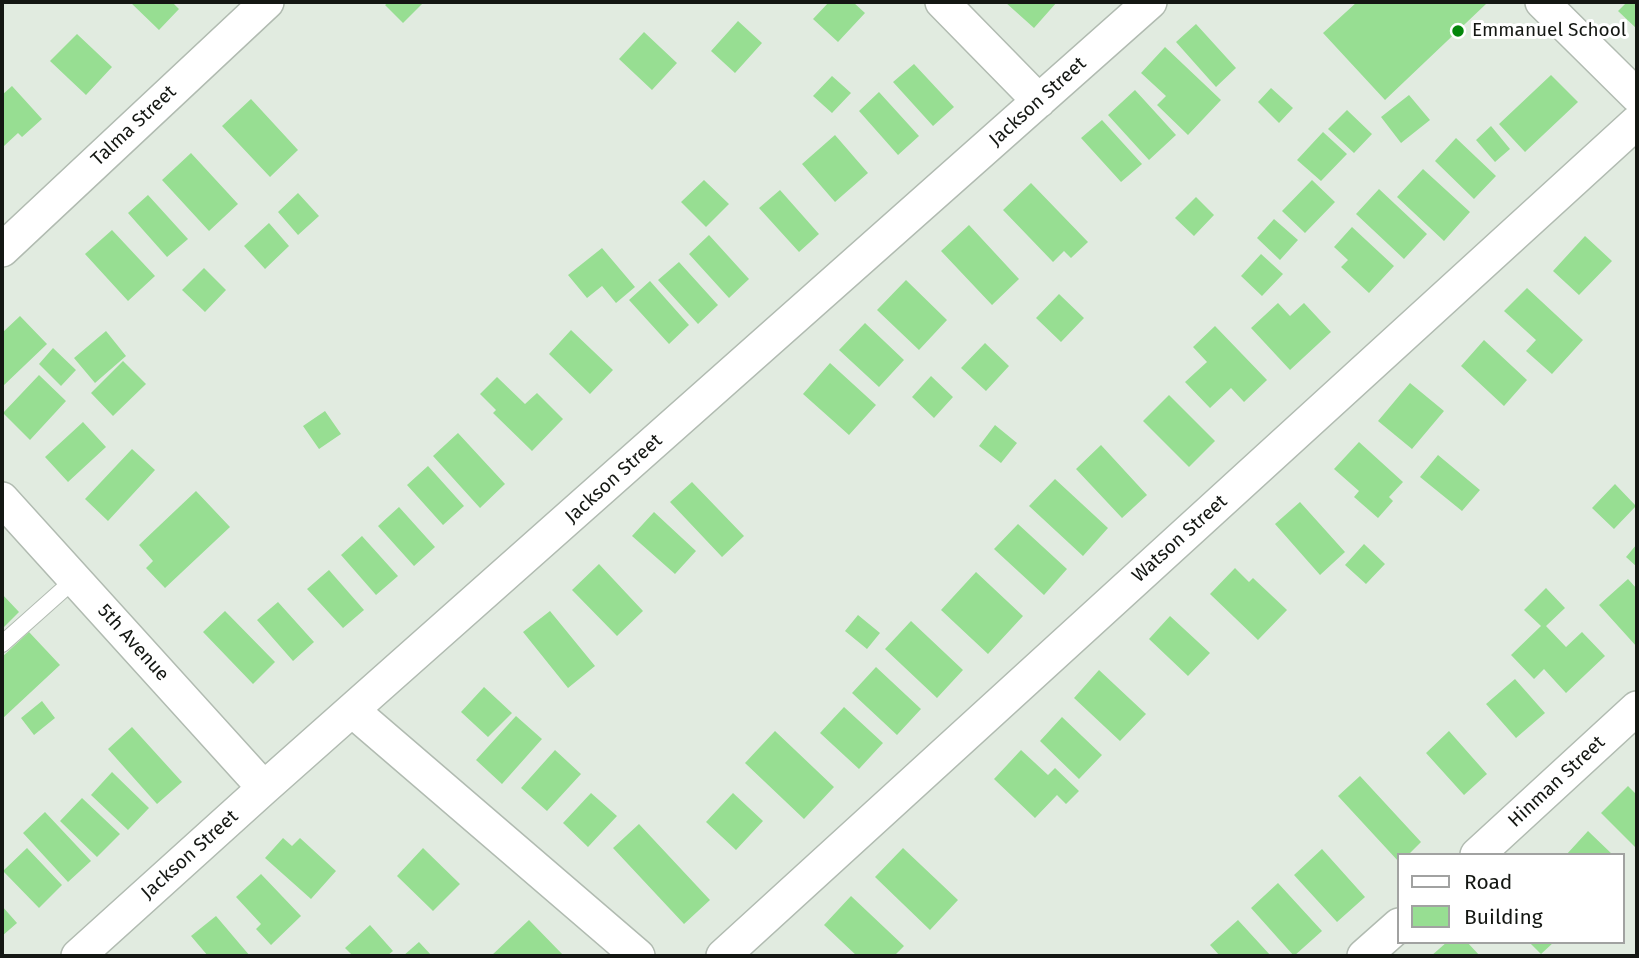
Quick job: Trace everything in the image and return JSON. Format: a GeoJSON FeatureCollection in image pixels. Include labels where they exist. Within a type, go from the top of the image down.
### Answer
{"type":"FeatureCollection","features":[{"type":"Feature","properties":{"kind":"street","name":"Talma Street"},"geometry":{"type":"LineString","coordinates":[[2,250],[267,2]]}},
{"type":"Feature","properties":{"kind":"street"},"geometry":{"type":"LineString","coordinates":[[942,2],[1039,101]]}},
{"type":"Feature","properties":{"kind":"street","name":"Jackson Street"},"geometry":{"type":"LineString","coordinates":[[78,956],[1150,2]]}},
{"type":"Feature","properties":{"kind":"street"},"geometry":{"type":"LineString","coordinates":[[1542,2],[1637,96]]}},
{"type":"Feature","properties":{"kind":"street","name":"Watson Street"},"geometry":{"type":"LineString","coordinates":[[723,956],[1637,122]]}},
{"type":"Feature","properties":{"kind":"street","name":"5th Avenue"},"geometry":{"type":"LineString","coordinates":[[2,499],[264,788]]}},
{"type":"Feature","properties":{"kind":"street","name":"Hinman Street"},"geometry":{"type":"LineString","coordinates":[[1479,853],[1637,708]]}},
{"type":"Feature","properties":{"kind":"street"},"geometry":{"type":"LineString","coordinates":[[353,711],[638,956]]}},
{"type":"Feature","properties":{"kind":"street"},"geometry":{"type":"LineString","coordinates":[[1364,956],[1398,926]]}},
{"type":"Feature","properties":{"kind":"lane"},"geometry":{"type":"LineString","coordinates":[[2,643],[75,579]]}},
{"type":"Feature","properties":{"kind":"building"},"geometry":{"type":"Polygon","coordinates":[[[130,2],[172,2],[179,9],[159,30],[130,2]]]}},
{"type":"Feature","properties":{"kind":"building"},"geometry":{"type":"Polygon","coordinates":[[[389,2],[424,2],[403,23],[385,5],[389,2]]]}},
{"type":"Feature","properties":{"kind":"building"},"geometry":{"type":"Polygon","coordinates":[[[829,2],[853,2],[865,13],[838,42],[813,19],[829,2]]]}},
{"type":"Feature","properties":{"kind":"building"},"geometry":{"type":"Polygon","coordinates":[[[1005,2],[1057,2],[1034,28],[1005,2]]]}},
{"type":"Feature","properties":{"kind":"building"},"geometry":{"type":"Polygon","coordinates":[[[1357,2],[1486,4],[1385,100],[1323,33],[1357,2]]]}},
{"type":"Feature","properties":{"kind":"building"},"geometry":{"type":"Polygon","coordinates":[[[1627,2],[1637,2],[1637,29],[1618,11],[1627,2]]]}},
{"type":"Feature","properties":{"kind":"building"},"geometry":{"type":"Polygon","coordinates":[[[738,21],[762,43],[735,73],[711,51],[738,21]]]}},
{"type":"Feature","properties":{"kind":"building"},"geometry":{"type":"Polygon","coordinates":[[[1196,24],[1236,68],[1216,87],[1176,42],[1196,24]]]}},
{"type":"Feature","properties":{"kind":"building"},"geometry":{"type":"Polygon","coordinates":[[[644,32],[677,63],[652,90],[619,59],[644,32]]]}},
{"type":"Feature","properties":{"kind":"building"},"geometry":{"type":"Polygon","coordinates":[[[77,34],[112,67],[86,95],[50,61],[77,34]]]}},
{"type":"Feature","properties":{"kind":"building"},"geometry":{"type":"Polygon","coordinates":[[[1165,47],[1221,100],[1188,135],[1157,105],[1166,96],[1141,73],[1165,47]]]}},
{"type":"Feature","properties":{"kind":"building"},"geometry":{"type":"Polygon","coordinates":[[[914,64],[954,107],[933,126],[893,82],[914,64]]]}},
{"type":"Feature","properties":{"kind":"building"},"geometry":{"type":"Polygon","coordinates":[[[1551,75],[1578,102],[1525,152],[1499,124],[1551,75]]]}},
{"type":"Feature","properties":{"kind":"building"},"geometry":{"type":"Polygon","coordinates":[[[832,76],[851,93],[832,113],[813,96],[832,76]]]}},
{"type":"Feature","properties":{"kind":"building"},"geometry":{"type":"Polygon","coordinates":[[[12,86],[42,119],[22,137],[18,133],[4,146],[2,95],[12,86]]]}},
{"type":"Feature","properties":{"kind":"building"},"geometry":{"type":"Polygon","coordinates":[[[1271,88],[1293,108],[1279,123],[1258,102],[1271,88]]]}},
{"type":"Feature","properties":{"kind":"building"},"geometry":{"type":"Polygon","coordinates":[[[1135,90],[1176,135],[1149,160],[1108,115],[1135,90]]]}},
{"type":"Feature","properties":{"kind":"building"},"geometry":{"type":"Polygon","coordinates":[[[879,92],[919,136],[898,155],[859,111],[879,92]]]}},
{"type":"Feature","properties":{"kind":"building"},"geometry":{"type":"Polygon","coordinates":[[[1409,95],[1430,120],[1401,143],[1381,117],[1409,95]]]}},
{"type":"Feature","properties":{"kind":"building"},"geometry":{"type":"Polygon","coordinates":[[[251,99],[298,150],[270,177],[222,126],[251,99]]]}},
{"type":"Feature","properties":{"kind":"building"},"geometry":{"type":"Polygon","coordinates":[[[1347,110],[1372,134],[1354,153],[1328,129],[1347,110]]]}},
{"type":"Feature","properties":{"kind":"building"},"geometry":{"type":"Polygon","coordinates":[[[1102,120],[1142,164],[1121,182],[1081,138],[1102,120]]]}},
{"type":"Feature","properties":{"kind":"building"},"geometry":{"type":"Polygon","coordinates":[[[1491,126],[1510,149],[1495,162],[1476,140],[1491,126]]]}},
{"type":"Feature","properties":{"kind":"building"},"geometry":{"type":"Polygon","coordinates":[[[1323,132],[1347,154],[1321,181],[1297,160],[1323,132]]]}},
{"type":"Feature","properties":{"kind":"building"},"geometry":{"type":"Polygon","coordinates":[[[835,135],[868,173],[835,202],[802,164],[835,135]]]}},
{"type":"Feature","properties":{"kind":"building"},"geometry":{"type":"Polygon","coordinates":[[[1456,138],[1496,176],[1474,199],[1435,161],[1456,138]]]}},
{"type":"Feature","properties":{"kind":"building"},"geometry":{"type":"Polygon","coordinates":[[[191,153],[238,204],[209,231],[162,180],[191,153]]]}},
{"type":"Feature","properties":{"kind":"building"},"geometry":{"type":"Polygon","coordinates":[[[1423,169],[1470,212],[1444,241],[1397,197],[1423,169]]]}},
{"type":"Feature","properties":{"kind":"building"},"geometry":{"type":"Polygon","coordinates":[[[704,180],[729,204],[706,227],[681,202],[704,180]]]}},
{"type":"Feature","properties":{"kind":"building"},"geometry":{"type":"Polygon","coordinates":[[[1312,180],[1335,202],[1305,233],[1282,211],[1312,180]]]}},
{"type":"Feature","properties":{"kind":"building"},"geometry":{"type":"Polygon","coordinates":[[[1031,183],[1088,242],[1071,258],[1064,251],[1053,262],[1003,210],[1031,183]]]}},
{"type":"Feature","properties":{"kind":"building"},"geometry":{"type":"Polygon","coordinates":[[[1379,189],[1427,234],[1404,259],[1356,214],[1379,189]]]}},
{"type":"Feature","properties":{"kind":"building"},"geometry":{"type":"Polygon","coordinates":[[[780,190],[819,234],[799,252],[759,208],[780,190]]]}},
{"type":"Feature","properties":{"kind":"building"},"geometry":{"type":"Polygon","coordinates":[[[298,193],[319,216],[298,235],[278,212],[298,193]]]}},
{"type":"Feature","properties":{"kind":"building"},"geometry":{"type":"Polygon","coordinates":[[[148,195],[188,239],[167,257],[128,213],[148,195]]]}},
{"type":"Feature","properties":{"kind":"building"},"geometry":{"type":"Polygon","coordinates":[[[1196,197],[1214,215],[1194,236],[1175,218],[1196,197]]]}},
{"type":"Feature","properties":{"kind":"building"},"geometry":{"type":"Polygon","coordinates":[[[1274,219],[1298,240],[1280,260],[1257,238],[1274,219]]]}},
{"type":"Feature","properties":{"kind":"building"},"geometry":{"type":"Polygon","coordinates":[[[269,223],[289,246],[265,269],[244,246],[269,223]]]}},
{"type":"Feature","properties":{"kind":"building"},"geometry":{"type":"Polygon","coordinates":[[[969,225],[1019,279],[992,305],[941,251],[969,225]]]}},
{"type":"Feature","properties":{"kind":"building"},"geometry":{"type":"Polygon","coordinates":[[[1352,227],[1394,266],[1369,293],[1341,267],[1348,260],[1334,247],[1352,227]]]}},
{"type":"Feature","properties":{"kind":"building"},"geometry":{"type":"Polygon","coordinates":[[[112,230],[155,276],[128,301],[85,254],[112,230]]]}},
{"type":"Feature","properties":{"kind":"building"},"geometry":{"type":"Polygon","coordinates":[[[709,235],[749,279],[729,298],[689,254],[709,235]]]}},
{"type":"Feature","properties":{"kind":"building"},"geometry":{"type":"Polygon","coordinates":[[[1585,236],[1612,261],[1579,295],[1553,271],[1585,236]]]}},
{"type":"Feature","properties":{"kind":"building"},"geometry":{"type":"Polygon","coordinates":[[[602,248],[635,287],[616,303],[602,286],[587,298],[568,275],[602,248]]]}},
{"type":"Feature","properties":{"kind":"building"},"geometry":{"type":"Polygon","coordinates":[[[1261,254],[1283,274],[1262,296],[1241,276],[1261,254]]]}},
{"type":"Feature","properties":{"kind":"building"},"geometry":{"type":"Polygon","coordinates":[[[679,262],[718,305],[698,324],[658,280],[679,262]]]}},
{"type":"Feature","properties":{"kind":"building"},"geometry":{"type":"Polygon","coordinates":[[[204,268],[226,290],[205,312],[182,290],[204,268]]]}},
{"type":"Feature","properties":{"kind":"building"},"geometry":{"type":"Polygon","coordinates":[[[906,280],[947,320],[919,350],[877,310],[906,280]]]}},
{"type":"Feature","properties":{"kind":"building"},"geometry":{"type":"Polygon","coordinates":[[[650,281],[689,325],[669,344],[629,300],[650,281]]]}},
{"type":"Feature","properties":{"kind":"building"},"geometry":{"type":"Polygon","coordinates":[[[1527,288],[1583,340],[1552,374],[1526,351],[1536,340],[1504,311],[1527,288]]]}},
{"type":"Feature","properties":{"kind":"building"},"geometry":{"type":"Polygon","coordinates":[[[1059,294],[1084,318],[1061,342],[1036,318],[1059,294]]]}},
{"type":"Feature","properties":{"kind":"building"},"geometry":{"type":"Polygon","coordinates":[[[1278,303],[1290,316],[1304,303],[1331,332],[1290,370],[1251,328],[1278,303]]]}},
{"type":"Feature","properties":{"kind":"building"},"geometry":{"type":"Polygon","coordinates":[[[20,316],[47,344],[2,387],[2,333],[20,316]]]}},
{"type":"Feature","properties":{"kind":"building"},"geometry":{"type":"Polygon","coordinates":[[[865,323],[904,360],[879,387],[839,350],[865,323]]]}},
{"type":"Feature","properties":{"kind":"building"},"geometry":{"type":"Polygon","coordinates":[[[1215,326],[1267,380],[1244,402],[1231,388],[1210,408],[1185,382],[1207,362],[1193,347],[1215,326]]]}},
{"type":"Feature","properties":{"kind":"building"},"geometry":{"type":"Polygon","coordinates":[[[571,330],[613,370],[590,394],[549,354],[571,330]]]}},
{"type":"Feature","properties":{"kind":"building"},"geometry":{"type":"Polygon","coordinates":[[[106,331],[126,356],[95,383],[74,358],[106,331]]]}},
{"type":"Feature","properties":{"kind":"building"},"geometry":{"type":"Polygon","coordinates":[[[1484,340],[1527,380],[1504,406],[1461,366],[1484,340]]]}},
{"type":"Feature","properties":{"kind":"building"},"geometry":{"type":"Polygon","coordinates":[[[985,343],[1009,366],[986,391],[961,368],[985,343]]]}},
{"type":"Feature","properties":{"kind":"building"},"geometry":{"type":"Polygon","coordinates":[[[53,348],[76,370],[61,386],[39,364],[53,348]]]}},
{"type":"Feature","properties":{"kind":"building"},"geometry":{"type":"Polygon","coordinates":[[[123,361],[146,384],[113,416],[91,393],[123,361]]]}},
{"type":"Feature","properties":{"kind":"building"},"geometry":{"type":"Polygon","coordinates":[[[830,363],[876,405],[849,435],[803,394],[830,363]]]}},
{"type":"Feature","properties":{"kind":"building"},"geometry":{"type":"Polygon","coordinates":[[[39,375],[66,401],[30,440],[3,413],[39,375]]]}},
{"type":"Feature","properties":{"kind":"building"},"geometry":{"type":"Polygon","coordinates":[[[931,376],[953,397],[934,418],[912,397],[931,376]]]}},
{"type":"Feature","properties":{"kind":"building"},"geometry":{"type":"Polygon","coordinates":[[[497,377],[525,404],[537,393],[563,419],[532,451],[493,413],[496,410],[480,394],[497,377]]]}},
{"type":"Feature","properties":{"kind":"building"},"geometry":{"type":"Polygon","coordinates":[[[1410,383],[1444,411],[1412,449],[1378,421],[1410,383]]]}},
{"type":"Feature","properties":{"kind":"building"},"geometry":{"type":"Polygon","coordinates":[[[1169,395],[1215,441],[1189,467],[1143,421],[1169,395]]]}},
{"type":"Feature","properties":{"kind":"building"},"geometry":{"type":"Polygon","coordinates":[[[325,411],[341,434],[319,449],[303,426],[325,411]]]}},
{"type":"Feature","properties":{"kind":"building"},"geometry":{"type":"Polygon","coordinates":[[[83,422],[106,447],[68,482],[45,457],[83,422]]]}},
{"type":"Feature","properties":{"kind":"building"},"geometry":{"type":"Polygon","coordinates":[[[995,425],[1017,443],[1001,463],[979,446],[995,425]]]}},
{"type":"Feature","properties":{"kind":"building"},"geometry":{"type":"Polygon","coordinates":[[[458,433],[505,484],[480,508],[433,456],[458,433]]]}},
{"type":"Feature","properties":{"kind":"building"},"geometry":{"type":"Polygon","coordinates":[[[1359,442],[1403,482],[1389,497],[1393,501],[1378,518],[1354,497],[1359,491],[1334,469],[1359,442]]]}},
{"type":"Feature","properties":{"kind":"building"},"geometry":{"type":"Polygon","coordinates":[[[1101,445],[1147,495],[1122,518],[1076,469],[1101,445]]]}},
{"type":"Feature","properties":{"kind":"building"},"geometry":{"type":"Polygon","coordinates":[[[132,449],[155,470],[108,521],[85,499],[132,449]]]}},
{"type":"Feature","properties":{"kind":"building"},"geometry":{"type":"Polygon","coordinates":[[[1438,455],[1480,490],[1462,511],[1420,477],[1438,455]]]}},
{"type":"Feature","properties":{"kind":"building"},"geometry":{"type":"Polygon","coordinates":[[[428,466],[464,506],[443,525],[407,485],[428,466]]]}},
{"type":"Feature","properties":{"kind":"building"},"geometry":{"type":"Polygon","coordinates":[[[1055,479],[1108,528],[1083,556],[1029,506],[1055,479]]]}},
{"type":"Feature","properties":{"kind":"building"},"geometry":{"type":"Polygon","coordinates":[[[692,482],[744,536],[722,557],[670,502],[692,482]]]}},
{"type":"Feature","properties":{"kind":"building"},"geometry":{"type":"Polygon","coordinates":[[[1615,484],[1636,506],[1614,529],[1592,508],[1615,484]]]}},
{"type":"Feature","properties":{"kind":"building"},"geometry":{"type":"Polygon","coordinates":[[[196,491],[230,527],[165,588],[146,568],[153,561],[139,545],[196,491]]]}},
{"type":"Feature","properties":{"kind":"building"},"geometry":{"type":"Polygon","coordinates":[[[1300,502],[1345,552],[1320,575],[1275,524],[1300,502]]]}},
{"type":"Feature","properties":{"kind":"building"},"geometry":{"type":"Polygon","coordinates":[[[399,507],[435,547],[414,566],[378,526],[399,507]]]}},
{"type":"Feature","properties":{"kind":"building"},"geometry":{"type":"Polygon","coordinates":[[[654,512],[696,551],[675,574],[632,536],[654,512]]]}},
{"type":"Feature","properties":{"kind":"building"},"geometry":{"type":"Polygon","coordinates":[[[1018,524],[1067,569],[1044,595],[994,549],[1018,524]]]}},
{"type":"Feature","properties":{"kind":"building"},"geometry":{"type":"Polygon","coordinates":[[[362,536],[398,576],[376,595],[341,555],[362,536]]]}},
{"type":"Feature","properties":{"kind":"building"},"geometry":{"type":"Polygon","coordinates":[[[1364,544],[1385,564],[1366,584],[1345,565],[1364,544]]]}},
{"type":"Feature","properties":{"kind":"building"},"geometry":{"type":"Polygon","coordinates":[[[1637,544],[1637,567],[1626,557],[1637,544]]]}},
{"type":"Feature","properties":{"kind":"building"},"geometry":{"type":"Polygon","coordinates":[[[599,564],[643,611],[617,636],[572,590],[599,564]]]}},
{"type":"Feature","properties":{"kind":"building"},"geometry":{"type":"Polygon","coordinates":[[[1235,568],[1249,582],[1253,578],[1287,610],[1258,640],[1210,594],[1235,568]]]}},
{"type":"Feature","properties":{"kind":"building"},"geometry":{"type":"Polygon","coordinates":[[[329,570],[364,610],[343,628],[307,589],[329,570]]]}},
{"type":"Feature","properties":{"kind":"building"},"geometry":{"type":"Polygon","coordinates":[[[976,572],[1023,616],[988,654],[941,610],[976,572]]]}},
{"type":"Feature","properties":{"kind":"building"},"geometry":{"type":"Polygon","coordinates":[[[1628,579],[1637,589],[1637,647],[1599,605],[1628,579]]]}},
{"type":"Feature","properties":{"kind":"building"},"geometry":{"type":"Polygon","coordinates":[[[1546,588],[1565,608],[1546,626],[1566,647],[1582,632],[1605,656],[1566,693],[1544,669],[1534,679],[1511,655],[1541,626],[1524,610],[1546,588]]]}},
{"type":"Feature","properties":{"kind":"building"},"geometry":{"type":"Polygon","coordinates":[[[2,594],[19,612],[2,629],[2,594]]]}},
{"type":"Feature","properties":{"kind":"building"},"geometry":{"type":"Polygon","coordinates":[[[278,602],[314,642],[293,661],[257,620],[278,602]]]}},
{"type":"Feature","properties":{"kind":"building"},"geometry":{"type":"Polygon","coordinates":[[[225,611],[275,662],[253,684],[203,632],[225,611]]]}},
{"type":"Feature","properties":{"kind":"building"},"geometry":{"type":"Polygon","coordinates":[[[550,611],[595,666],[568,688],[523,632],[550,611]]]}},
{"type":"Feature","properties":{"kind":"building"},"geometry":{"type":"Polygon","coordinates":[[[858,615],[880,633],[867,649],[845,631],[858,615]]]}},
{"type":"Feature","properties":{"kind":"building"},"geometry":{"type":"Polygon","coordinates":[[[1170,616],[1210,653],[1188,676],[1149,639],[1170,616]]]}},
{"type":"Feature","properties":{"kind":"building"},"geometry":{"type":"Polygon","coordinates":[[[911,621],[963,670],[937,698],[885,649],[911,621]]]}},
{"type":"Feature","properties":{"kind":"building"},"geometry":{"type":"Polygon","coordinates":[[[29,632],[60,665],[2,719],[2,657],[29,632]]]}},
{"type":"Feature","properties":{"kind":"building"},"geometry":{"type":"Polygon","coordinates":[[[876,667],[921,709],[897,735],[852,693],[876,667]]]}},
{"type":"Feature","properties":{"kind":"building"},"geometry":{"type":"Polygon","coordinates":[[[1099,670],[1146,714],[1120,741],[1074,698],[1099,670]]]}},
{"type":"Feature","properties":{"kind":"building"},"geometry":{"type":"Polygon","coordinates":[[[1515,679],[1545,713],[1516,738],[1486,704],[1515,679]]]}},
{"type":"Feature","properties":{"kind":"building"},"geometry":{"type":"Polygon","coordinates":[[[484,687],[512,713],[488,737],[461,712],[484,687]]]}},
{"type":"Feature","properties":{"kind":"building"},"geometry":{"type":"Polygon","coordinates":[[[42,701],[55,718],[34,735],[21,718],[42,701]]]}},
{"type":"Feature","properties":{"kind":"building"},"geometry":{"type":"Polygon","coordinates":[[[844,707],[883,743],[859,769],[820,733],[844,707]]]}},
{"type":"Feature","properties":{"kind":"building"},"geometry":{"type":"Polygon","coordinates":[[[516,716],[542,739],[502,784],[476,760],[516,716]]]}},
{"type":"Feature","properties":{"kind":"building"},"geometry":{"type":"Polygon","coordinates":[[[1062,717],[1102,755],[1079,779],[1040,741],[1062,717]]]}},
{"type":"Feature","properties":{"kind":"building"},"geometry":{"type":"Polygon","coordinates":[[[132,727],[182,782],[157,804],[108,749],[132,727]]]}},
{"type":"Feature","properties":{"kind":"building"},"geometry":{"type":"Polygon","coordinates":[[[775,731],[834,787],[804,819],[745,763],[775,731]]]}},
{"type":"Feature","properties":{"kind":"building"},"geometry":{"type":"Polygon","coordinates":[[[1449,731],[1487,774],[1464,795],[1426,753],[1449,731]]]}},
{"type":"Feature","properties":{"kind":"building"},"geometry":{"type":"Polygon","coordinates":[[[555,750],[581,774],[547,811],[521,788],[555,750]]]}},
{"type":"Feature","properties":{"kind":"building"},"geometry":{"type":"Polygon","coordinates":[[[1021,750],[1048,775],[1055,768],[1079,791],[1066,804],[1057,795],[1035,818],[994,779],[1021,750]]]}},
{"type":"Feature","properties":{"kind":"building"},"geometry":{"type":"Polygon","coordinates":[[[112,772],[149,808],[128,830],[91,795],[112,772]]]}},
{"type":"Feature","properties":{"kind":"building"},"geometry":{"type":"Polygon","coordinates":[[[1360,776],[1421,842],[1410,853],[1398,853],[1398,861],[1338,796],[1360,776]]]}},
{"type":"Feature","properties":{"kind":"building"},"geometry":{"type":"Polygon","coordinates":[[[1628,786],[1637,795],[1637,849],[1601,813],[1628,786]]]}},
{"type":"Feature","properties":{"kind":"building"},"geometry":{"type":"Polygon","coordinates":[[[591,793],[617,816],[588,847],[563,823],[591,793]]]}},
{"type":"Feature","properties":{"kind":"building"},"geometry":{"type":"Polygon","coordinates":[[[733,793],[763,821],[736,850],[706,822],[733,793]]]}},
{"type":"Feature","properties":{"kind":"building"},"geometry":{"type":"Polygon","coordinates":[[[82,798],[120,834],[97,857],[60,821],[82,798]]]}},
{"type":"Feature","properties":{"kind":"building"},"geometry":{"type":"Polygon","coordinates":[[[45,812],[91,861],[68,882],[23,833],[45,812]]]}},
{"type":"Feature","properties":{"kind":"building"},"geometry":{"type":"Polygon","coordinates":[[[639,824],[710,900],[684,924],[613,848],[639,824]]]}},
{"type":"Feature","properties":{"kind":"building"},"geometry":{"type":"Polygon","coordinates":[[[1588,831],[1611,853],[1568,853],[1588,831]]]}},
{"type":"Feature","properties":{"kind":"building"},"geometry":{"type":"Polygon","coordinates":[[[283,838],[292,846],[300,838],[336,871],[311,899],[265,858],[283,838]]]}},
{"type":"Feature","properties":{"kind":"building"},"geometry":{"type":"Polygon","coordinates":[[[27,848],[62,885],[39,908],[3,871],[27,848]]]}},
{"type":"Feature","properties":{"kind":"building"},"geometry":{"type":"Polygon","coordinates":[[[423,848],[460,884],[433,911],[397,876],[423,848]]]}},
{"type":"Feature","properties":{"kind":"building"},"geometry":{"type":"Polygon","coordinates":[[[903,848],[958,900],[930,930],[875,877],[903,848]]]}},
{"type":"Feature","properties":{"kind":"building"},"geometry":{"type":"Polygon","coordinates":[[[1322,849],[1365,897],[1337,922],[1294,875],[1322,849]]]}},
{"type":"Feature","properties":{"kind":"building"},"geometry":{"type":"Polygon","coordinates":[[[261,874],[301,916],[271,945],[256,929],[261,924],[236,897],[261,874]]]}},
{"type":"Feature","properties":{"kind":"building"},"geometry":{"type":"Polygon","coordinates":[[[1278,883],[1322,931],[1294,956],[1251,908],[1278,883]]]}},
{"type":"Feature","properties":{"kind":"building"},"geometry":{"type":"Polygon","coordinates":[[[851,896],[904,946],[894,956],[857,956],[824,925],[851,896]]]}},
{"type":"Feature","properties":{"kind":"building"},"geometry":{"type":"Polygon","coordinates":[[[2,906],[17,923],[2,936],[2,906]]]}},
{"type":"Feature","properties":{"kind":"building"},"geometry":{"type":"Polygon","coordinates":[[[216,916],[250,956],[208,956],[191,936],[216,916]]]}},
{"type":"Feature","properties":{"kind":"building"},"geometry":{"type":"Polygon","coordinates":[[[529,920],[564,956],[491,956],[529,920]]]}},
{"type":"Feature","properties":{"kind":"building"},"geometry":{"type":"Polygon","coordinates":[[[1238,920],[1271,956],[1220,956],[1210,945],[1238,920]]]}},
{"type":"Feature","properties":{"kind":"building"},"geometry":{"type":"Polygon","coordinates":[[[370,925],[393,951],[387,956],[353,956],[345,948],[370,925]]]}},
{"type":"Feature","properties":{"kind":"building"},"geometry":{"type":"Polygon","coordinates":[[[419,942],[432,956],[403,956],[419,942]]]}},
{"type":"Feature","properties":{"kind":"building"},"geometry":{"type":"Polygon","coordinates":[[[1445,944],[1469,944],[1480,956],[1431,956],[1445,944]]]}},
{"type":"Feature","properties":{"kind":"building"},"geometry":{"type":"Polygon","coordinates":[[[1531,944],[1552,944],[1541,954],[1531,944]]]}},
{"type":"Feature","properties":{"kind":"place","name":"Emmanuel School"},"geometry":{"type":"Point","coordinates":[1458,31]}}]}
